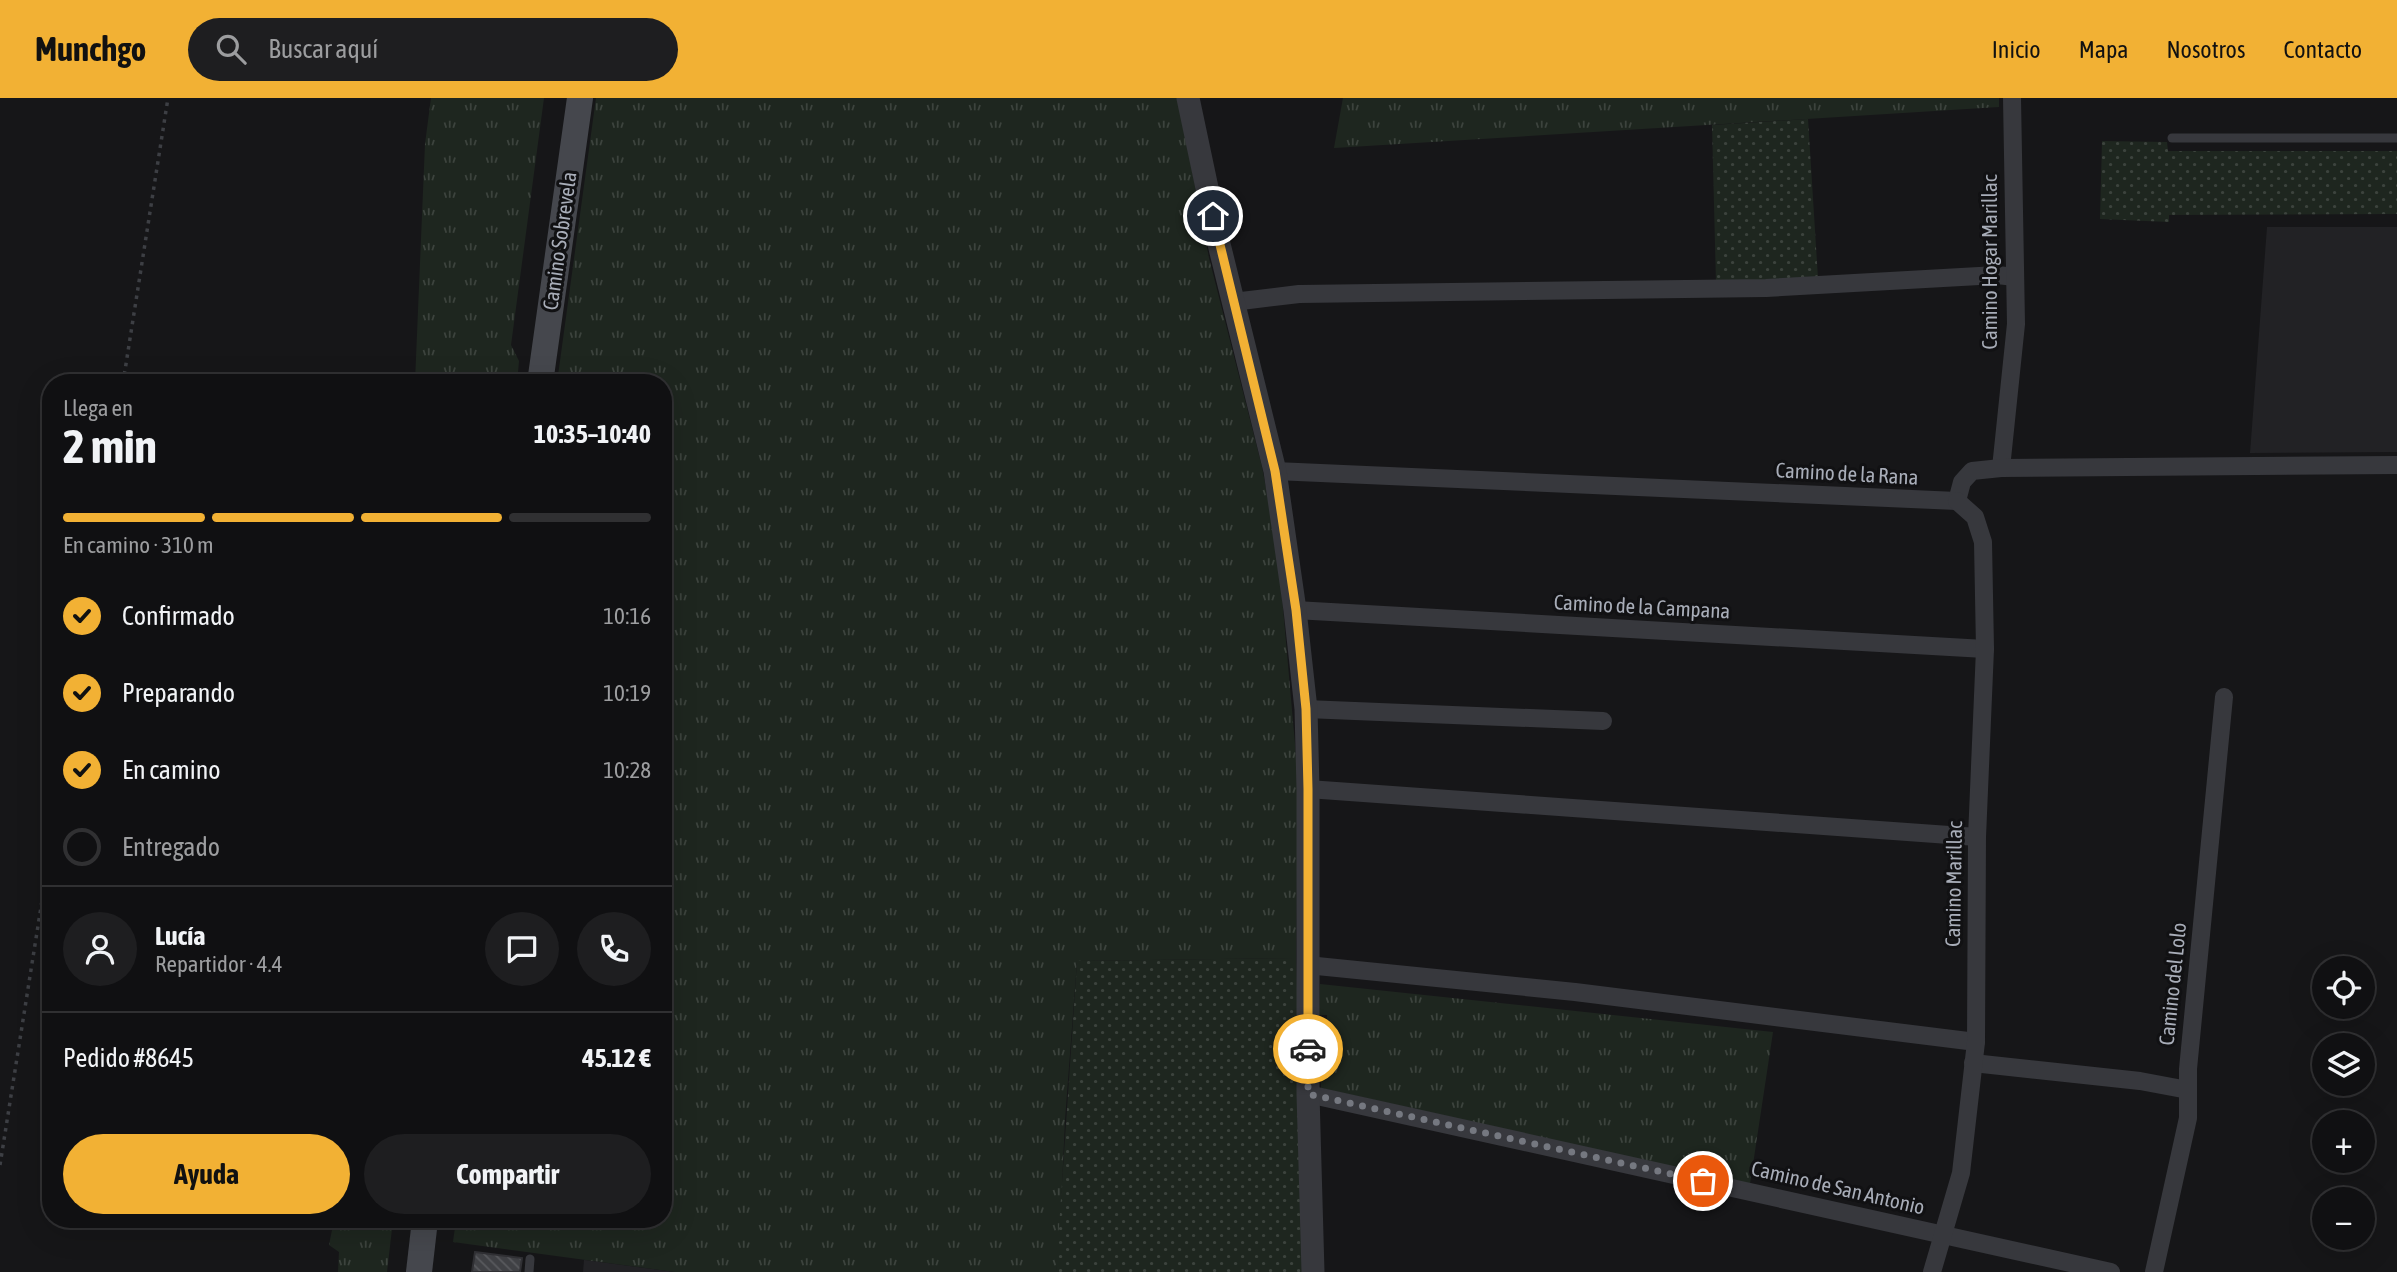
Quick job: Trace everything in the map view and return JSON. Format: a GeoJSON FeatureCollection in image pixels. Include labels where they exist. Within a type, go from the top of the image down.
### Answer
{"type":"FeatureCollection","features":[{"type":"Feature","properties":{"kind":"main road","name":"Camino Sobrevela"},"geometry":{"type":"LineString","coordinates":[[541,374],[580,98]]}},
{"type":"Feature","properties":{"kind":"main road"},"geometry":{"type":"LineString","coordinates":[[419,1272],[424,1228]]}},
{"type":"Feature","properties":{"kind":"street"},"geometry":{"type":"LineString","coordinates":[[1188,98],[1275,471],[1296,610],[1306,709],[1308,1094],[1313,1272]]}},
{"type":"Feature","properties":{"kind":"street","name":"Camino Hogar Marillac"},"geometry":{"type":"LineString","coordinates":[[2001,468],[2015,324],[2012,98]]}},
{"type":"Feature","properties":{"kind":"street"},"geometry":{"type":"LineString","coordinates":[[1234,302],[1299,294],[1679,291],[1997,275],[2015,277]]}},
{"type":"Feature","properties":{"kind":"street"},"geometry":{"type":"LineString","coordinates":[[1957,501],[1962,482],[1972,471],[2001,468],[2397,465]]}},
{"type":"Feature","properties":{"kind":"street","name":"Camino de la Rana"},"geometry":{"type":"LineString","coordinates":[[1275,471],[1957,501]]}},
{"type":"Feature","properties":{"kind":"street","name":"Camino Marillac"},"geometry":{"type":"LineString","coordinates":[[1932,1272],[1961,1173],[1976,1042],[1977,837],[1985,649],[1983,542],[1975,517],[1957,501]]}},
{"type":"Feature","properties":{"kind":"street","name":"Camino de la Campana"},"geometry":{"type":"LineString","coordinates":[[1296,610],[1985,649]]}},
{"type":"Feature","properties":{"kind":"street","name":"Camino del Lolo"},"geometry":{"type":"LineString","coordinates":[[2154,1272],[2188,1118],[2188,1069],[2224,697]]}},
{"type":"Feature","properties":{"kind":"street"},"geometry":{"type":"LineString","coordinates":[[1306,709],[1603,721]]}},
{"type":"Feature","properties":{"kind":"street"},"geometry":{"type":"LineString","coordinates":[[1308,789],[1977,837]]}},
{"type":"Feature","properties":{"kind":"street"},"geometry":{"type":"LineString","coordinates":[[1307,965],[1576,992],[1976,1042]]}},
{"type":"Feature","properties":{"kind":"street"},"geometry":{"type":"LineString","coordinates":[[1973,1063],[2188,1090]]}},
{"type":"Feature","properties":{"kind":"street","name":"Camino de San Antonio"},"geometry":{"type":"LineString","coordinates":[[1308,1094],[2111,1272]]}},
{"type":"Feature","properties":{"kind":"lane"},"geometry":{"type":"LineString","coordinates":[[2172,138],[2397,138]]}},
{"type":"Feature","properties":{"kind":"lane"},"geometry":{"type":"LineString","coordinates":[[528,1272],[530,1259]]}},
{"type":"Feature","properties":{"kind":"path"},"geometry":{"type":"LineString","coordinates":[[124,374],[168,98]]}},
{"type":"Feature","properties":{"kind":"path"},"geometry":{"type":"LineString","coordinates":[[0,1166],[42,901]]}},
{"type":"Feature","properties":{"kind":"shaded area"},"geometry":{"type":"Polygon","coordinates":[[[2267,227],[2397,227],[2397,452],[2250,453],[2267,227]]]}},
{"type":"Feature","properties":{"kind":"shaded area"},"geometry":{"type":"Polygon","coordinates":[[[585,1260],[675,1272],[583,1272],[585,1260]]]}},
{"type":"Feature","properties":{"kind":"green space"},"geometry":{"type":"Polygon","coordinates":[[[431,98],[544,98],[511,345],[519,361],[518,374],[415,374],[425,144],[431,98]]]}},
{"type":"Feature","properties":{"kind":"green space"},"geometry":{"type":"Polygon","coordinates":[[[596,98],[1178,98],[1209,258],[1262,467],[1278,552],[1298,778],[1296,958],[1077,961],[1056,1272],[675,1272],[453,1242],[455,1228],[672,1228],[672,374],[558,374],[596,98]]]}},
{"type":"Feature","properties":{"kind":"green space"},"geometry":{"type":"Polygon","coordinates":[[[1343,98],[1999,98],[1999,107],[1334,148],[1343,98]]]}},
{"type":"Feature","properties":{"kind":"green space"},"geometry":{"type":"Polygon","coordinates":[[[1808,119],[1818,279],[1716,283],[1712,125],[1808,119]]]}},
{"type":"Feature","properties":{"kind":"green space"},"geometry":{"type":"Polygon","coordinates":[[[2102,141],[2167,142],[2168,151],[2397,151],[2397,214],[2169,215],[2169,222],[2100,219],[2102,141]]]}},
{"type":"Feature","properties":{"kind":"green space"},"geometry":{"type":"Polygon","coordinates":[[[1296,958],[1306,1272],[1056,1272],[1077,961],[1296,958]]]}},
{"type":"Feature","properties":{"kind":"green space"},"geometry":{"type":"Polygon","coordinates":[[[1320,984],[1773,1032],[1750,1184],[1321,1088],[1320,1048],[1327,1048],[1327,1015],[1319,1015],[1320,984]]]}},
{"type":"Feature","properties":{"kind":"green space"},"geometry":{"type":"Polygon","coordinates":[[[332,1228],[392,1228],[387,1272],[338,1272],[339,1252],[329,1245],[332,1228]]]}},
{"type":"Feature","properties":{"kind":"building"},"geometry":{"type":"Polygon","coordinates":[[[475,1252],[522,1258],[520,1272],[472,1272],[475,1252]]]}},
{"type":"Feature","properties":{"kind":"way so far"},"geometry":{"type":"LineString","coordinates":[[1308,1049],[1308,1094],[1703,1181]]}},
{"type":"Feature","properties":{"kind":"route"},"geometry":{"type":"LineString","coordinates":[[1213,216],[1275,471],[1296,610],[1306,709],[1308,1049]]}}]}
